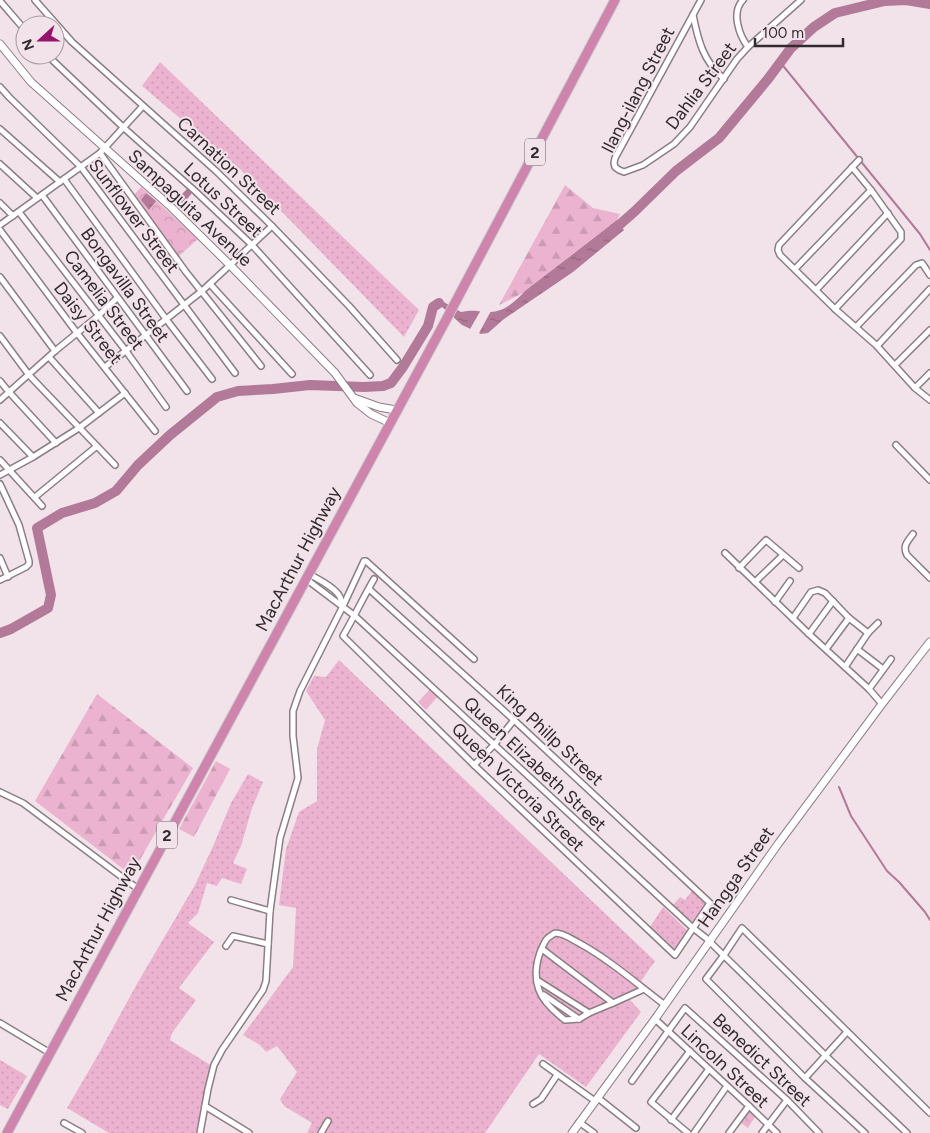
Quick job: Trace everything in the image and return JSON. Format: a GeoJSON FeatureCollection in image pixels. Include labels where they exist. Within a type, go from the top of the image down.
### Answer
{"type":"FeatureCollection","features":[{"type":"Feature","properties":{"kind":"highway","name":"MacArthur Highway"},"geometry":{"type":"LineString","coordinates":[[7,1133],[446,320],[615,0]]}},
{"type":"Feature","properties":{"kind":"street","name":"Carnation Street"},"geometry":{"type":"LineString","coordinates":[[35,0],[72,42],[216,171],[272,226],[349,306],[397,360]]}},
{"type":"Feature","properties":{"kind":"street","name":"Ilang-ilang Street"},"geometry":{"type":"LineString","coordinates":[[615,167],[615,158],[701,0]]}},
{"type":"Feature","properties":{"kind":"street"},"geometry":{"type":"LineString","coordinates":[[743,0],[738,4],[737,18],[739,28],[748,47]]}},
{"type":"Feature","properties":{"kind":"street","name":"Dahlia Street"},"geometry":{"type":"LineString","coordinates":[[615,167],[624,172],[632,170],[643,165],[674,144],[690,127],[737,59],[801,0]]}},
{"type":"Feature","properties":{"kind":"street"},"geometry":{"type":"LineString","coordinates":[[0,1],[15,18]]}},
{"type":"Feature","properties":{"kind":"street"},"geometry":{"type":"LineString","coordinates":[[693,15],[701,48],[713,69],[724,79]]}},
{"type":"Feature","properties":{"kind":"street","name":"Sampaguita Avenue"},"geometry":{"type":"LineString","coordinates":[[0,44],[30,82],[103,151],[171,207],[230,266],[335,373],[362,408],[390,423]]}},
{"type":"Feature","properties":{"kind":"street","name":"Lotus Street"},"geometry":{"type":"LineString","coordinates":[[58,65],[252,245],[370,375]]}},
{"type":"Feature","properties":{"kind":"street","name":"Sunflower Street"},"geometry":{"type":"LineString","coordinates":[[0,87],[81,167],[235,373]]}},
{"type":"Feature","properties":{"kind":"street"},"geometry":{"type":"LineString","coordinates":[[0,225],[103,151],[143,106]]}},
{"type":"Feature","properties":{"kind":"street"},"geometry":{"type":"LineString","coordinates":[[0,129],[62,181],[212,379]]}},
{"type":"Feature","properties":{"kind":"street"},"geometry":{"type":"LineString","coordinates":[[103,151],[186,272],[261,366]]}},
{"type":"Feature","properties":{"kind":"street"},"geometry":{"type":"LineString","coordinates":[[859,160],[779,245],[778,250],[780,255],[876,346],[915,388],[930,400]]}},
{"type":"Feature","properties":{"kind":"street","name":"Bongavilla Street"},"geometry":{"type":"LineString","coordinates":[[0,164],[40,196],[187,391]]}},
{"type":"Feature","properties":{"kind":"street"},"geometry":{"type":"LineString","coordinates":[[835,309],[901,239],[901,232],[871,190],[852,168]]}},
{"type":"Feature","properties":{"kind":"street"},"geometry":{"type":"LineString","coordinates":[[795,269],[871,190]]}},
{"type":"Feature","properties":{"kind":"street"},"geometry":{"type":"LineString","coordinates":[[0,203],[13,216]]}},
{"type":"Feature","properties":{"kind":"street","name":"Camelia Street"},"geometry":{"type":"LineString","coordinates":[[18,212],[126,351],[166,407]]}},
{"type":"Feature","properties":{"kind":"street"},"geometry":{"type":"LineString","coordinates":[[816,290],[888,214]]}},
{"type":"Feature","properties":{"kind":"street"},"geometry":{"type":"LineString","coordinates":[[104,367],[202,291],[272,226]]}},
{"type":"Feature","properties":{"kind":"street","name":"Daisy Street"},"geometry":{"type":"LineString","coordinates":[[0,230],[77,333],[155,431]]}},
{"type":"Feature","properties":{"kind":"street"},"geometry":{"type":"LineString","coordinates":[[856,327],[916,265],[922,263],[930,275]]}},
{"type":"Feature","properties":{"kind":"street"},"geometry":{"type":"LineString","coordinates":[[0,277],[55,351]]}},
{"type":"Feature","properties":{"kind":"street"},"geometry":{"type":"LineString","coordinates":[[210,284],[292,374]]}},
{"type":"Feature","properties":{"kind":"street"},"geometry":{"type":"LineString","coordinates":[[876,346],[930,289]]}},
{"type":"Feature","properties":{"kind":"street"},"geometry":{"type":"LineString","coordinates":[[0,400],[117,298]]}},
{"type":"Feature","properties":{"kind":"street"},"geometry":{"type":"LineString","coordinates":[[895,365],[930,330]]}},
{"type":"Feature","properties":{"kind":"street"},"geometry":{"type":"LineString","coordinates":[[0,336],[29,375],[115,465]]}},
{"type":"Feature","properties":{"kind":"street"},"geometry":{"type":"LineString","coordinates":[[49,357],[99,413]]}},
{"type":"Feature","properties":{"kind":"street"},"geometry":{"type":"LineString","coordinates":[[915,388],[930,373]]}},
{"type":"Feature","properties":{"kind":"street"},"geometry":{"type":"LineString","coordinates":[[0,381],[56,443]]}},
{"type":"Feature","properties":{"kind":"street"},"geometry":{"type":"LineString","coordinates":[[0,475],[79,428],[125,393]]}},
{"type":"Feature","properties":{"kind":"street"},"geometry":{"type":"LineString","coordinates":[[352,396],[379,407],[396,410]]}},
{"type":"Feature","properties":{"kind":"street"},"geometry":{"type":"LineString","coordinates":[[0,423],[33,457]]}},
{"type":"Feature","properties":{"kind":"street"},"geometry":{"type":"LineString","coordinates":[[35,497],[96,446]]}},
{"type":"Feature","properties":{"kind":"street"},"geometry":{"type":"LineString","coordinates":[[896,446],[930,480]]}},
{"type":"Feature","properties":{"kind":"street"},"geometry":{"type":"LineString","coordinates":[[0,460],[42,506]]}},
{"type":"Feature","properties":{"kind":"street"},"geometry":{"type":"LineString","coordinates":[[0,484],[19,525],[29,561],[26,568],[0,580]]}},
{"type":"Feature","properties":{"kind":"street"},"geometry":{"type":"LineString","coordinates":[[913,534],[904,546],[905,551],[930,578]]}},
{"type":"Feature","properties":{"kind":"street"},"geometry":{"type":"LineString","coordinates":[[739,568],[766,540],[799,568]]}},
{"type":"Feature","properties":{"kind":"street"},"geometry":{"type":"LineString","coordinates":[[725,553],[869,689],[882,704]]}},
{"type":"Feature","properties":{"kind":"street"},"geometry":{"type":"LineString","coordinates":[[755,582],[783,554]]}},
{"type":"Feature","properties":{"kind":"street"},"geometry":{"type":"LineString","coordinates":[[0,558],[8,577]]}},
{"type":"Feature","properties":{"kind":"street"},"geometry":{"type":"LineString","coordinates":[[200,1133],[214,1065],[222,1050],[263,990],[266,981],[270,911],[280,838],[298,778],[293,736],[293,711],[300,691],[364,562],[366,561],[474,658]]}},
{"type":"Feature","properties":{"kind":"street","name":"Queen Elizabeth Street"},"geometry":{"type":"LineString","coordinates":[[308,576],[327,584],[340,597],[343,606]]}},
{"type":"Feature","properties":{"kind":"street","name":"Queen Elizabeth Street"},"geometry":{"type":"LineString","coordinates":[[308,576],[323,591],[355,616],[706,938],[907,1133]]}},
{"type":"Feature","properties":{"kind":"street"},"geometry":{"type":"LineString","coordinates":[[355,616],[374,580]]}},
{"type":"Feature","properties":{"kind":"street"},"geometry":{"type":"LineString","coordinates":[[775,602],[790,581]]}},
{"type":"Feature","properties":{"kind":"street"},"geometry":{"type":"LineString","coordinates":[[323,591],[327,584]]}},
{"type":"Feature","properties":{"kind":"street","name":"King Phillp Street"},"geometry":{"type":"LineString","coordinates":[[369,588],[710,903],[693,928]]}},
{"type":"Feature","properties":{"kind":"street"},"geometry":{"type":"LineString","coordinates":[[793,618],[808,595],[814,590],[818,590],[825,593],[849,618],[868,633]]}},
{"type":"Feature","properties":{"kind":"street"},"geometry":{"type":"LineString","coordinates":[[809,634],[833,601]]}},
{"type":"Feature","properties":{"kind":"street","name":"Queen Victoria Street"},"geometry":{"type":"LineString","coordinates":[[355,616],[343,636],[474,765],[675,955],[693,928]]}},
{"type":"Feature","properties":{"kind":"street"},"geometry":{"type":"LineString","coordinates":[[826,649],[849,618]]}},
{"type":"Feature","properties":{"kind":"street"},"geometry":{"type":"LineString","coordinates":[[845,667],[868,633],[878,623]]}},
{"type":"Feature","properties":{"kind":"street","name":"Hangga Street"},"geometry":{"type":"LineString","coordinates":[[572,1133],[778,844],[930,642]]}},
{"type":"Feature","properties":{"kind":"street"},"geometry":{"type":"LineString","coordinates":[[857,649],[883,669]]}},
{"type":"Feature","properties":{"kind":"street"},"geometry":{"type":"LineString","coordinates":[[869,689],[891,659]]}},
{"type":"Feature","properties":{"kind":"street"},"geometry":{"type":"LineString","coordinates":[[474,765],[514,720]]}},
{"type":"Feature","properties":{"kind":"street"},"geometry":{"type":"LineString","coordinates":[[0,792],[22,803],[138,889]]}},
{"type":"Feature","properties":{"kind":"street"},"geometry":{"type":"LineString","coordinates":[[231,900],[270,911]]}},
{"type":"Feature","properties":{"kind":"street"},"geometry":{"type":"LineString","coordinates":[[865,1133],[805,1078],[706,979],[742,928],[930,1113]]}},
{"type":"Feature","properties":{"kind":"street"},"geometry":{"type":"LineString","coordinates":[[644,989],[579,1019],[565,1020],[539,991],[536,964],[546,939],[555,933],[562,933],[593,951],[644,989],[665,1005]]}},
{"type":"Feature","properties":{"kind":"street"},"geometry":{"type":"LineString","coordinates":[[226,946],[233,936],[268,944]]}},
{"type":"Feature","properties":{"kind":"street"},"geometry":{"type":"LineString","coordinates":[[542,949],[613,1004]]}},
{"type":"Feature","properties":{"kind":"street"},"geometry":{"type":"LineString","coordinates":[[537,980],[589,1013]]}},
{"type":"Feature","properties":{"kind":"street"},"geometry":{"type":"LineString","coordinates":[[539,991],[579,1019]]}},
{"type":"Feature","properties":{"kind":"street","name":"Benedict Street"},"geometry":{"type":"LineString","coordinates":[[668,1031],[685,1008],[787,1100],[819,1133]]}},
{"type":"Feature","properties":{"kind":"street","name":"Lincoln Street"},"geometry":{"type":"LineString","coordinates":[[655,1019],[777,1133]]}},
{"type":"Feature","properties":{"kind":"street"},"geometry":{"type":"LineString","coordinates":[[0,1023],[50,1053]]}},
{"type":"Feature","properties":{"kind":"street"},"geometry":{"type":"LineString","coordinates":[[632,1081],[668,1031]]}},
{"type":"Feature","properties":{"kind":"street"},"geometry":{"type":"LineString","coordinates":[[805,1078],[847,1032]]}},
{"type":"Feature","properties":{"kind":"street"},"geometry":{"type":"LineString","coordinates":[[688,1133],[651,1102],[690,1051]]}},
{"type":"Feature","properties":{"kind":"street"},"geometry":{"type":"LineString","coordinates":[[543,1064],[636,1128]]}},
{"type":"Feature","properties":{"kind":"street"},"geometry":{"type":"LineString","coordinates":[[671,1120],[709,1069]]}},
{"type":"Feature","properties":{"kind":"street"},"geometry":{"type":"LineString","coordinates":[[533,1104],[541,1099],[557,1074]]}},
{"type":"Feature","properties":{"kind":"street"},"geometry":{"type":"LineString","coordinates":[[694,1133],[728,1086]]}},
{"type":"Feature","properties":{"kind":"street"},"geometry":{"type":"LineString","coordinates":[[762,1133],[787,1100]]}},
{"type":"Feature","properties":{"kind":"street"},"geometry":{"type":"LineString","coordinates":[[205,1106],[249,1133]]}},
{"type":"Feature","properties":{"kind":"street"},"geometry":{"type":"LineString","coordinates":[[729,1133],[749,1106]]}},
{"type":"Feature","properties":{"kind":"street"},"geometry":{"type":"LineString","coordinates":[[323,1132],[328,1121]]}},
{"type":"Feature","properties":{"kind":"street"},"geometry":{"type":"LineString","coordinates":[[580,1122],[594,1133]]}},
{"type":"Feature","properties":{"kind":"street"},"geometry":{"type":"LineString","coordinates":[[64,1123],[82,1133]]}},
{"type":"Feature","properties":{"kind":"green space"},"geometry":{"type":"Polygon","coordinates":[[[160,62],[419,310],[404,337],[240,169],[142,86],[160,62]]]}},
{"type":"Feature","properties":{"kind":"green space"},"geometry":{"type":"Polygon","coordinates":[[[565,185],[593,208],[620,214],[617,220],[523,293],[499,305],[565,185]]]}},
{"type":"Feature","properties":{"kind":"green space"},"geometry":{"type":"Polygon","coordinates":[[[141,187],[198,239],[179,256],[134,195],[141,187]]]}},
{"type":"Feature","properties":{"kind":"green space"},"geometry":{"type":"Polygon","coordinates":[[[339,660],[655,961],[629,999],[641,1012],[586,1087],[539,1054],[485,1133],[307,1133],[312,1123],[284,1106],[280,1099],[297,1072],[277,1046],[266,1052],[260,1045],[243,1035],[293,967],[296,908],[279,905],[286,849],[299,812],[317,801],[317,749],[325,720],[306,691],[314,676],[326,677],[339,660]]]}},
{"type":"Feature","properties":{"kind":"green space"},"geometry":{"type":"Polygon","coordinates":[[[431,688],[439,695],[426,710],[418,702],[431,688]]]}},
{"type":"Feature","properties":{"kind":"green space"},"geometry":{"type":"Polygon","coordinates":[[[97,694],[193,768],[131,875],[35,801],[97,694]]]}},
{"type":"Feature","properties":{"kind":"green space"},"geometry":{"type":"Polygon","coordinates":[[[216,761],[230,769],[194,837],[179,829],[216,761]]]}},
{"type":"Feature","properties":{"kind":"green space"},"geometry":{"type":"Polygon","coordinates":[[[248,774],[263,782],[252,808],[241,846],[233,863],[247,869],[241,884],[222,878],[217,886],[207,883],[198,913],[188,923],[214,942],[179,988],[196,1000],[172,1033],[170,1040],[212,1066],[198,1133],[109,1133],[67,1108],[195,885],[231,803],[248,774]]]}},
{"type":"Feature","properties":{"kind":"green space"},"geometry":{"type":"Polygon","coordinates":[[[692,891],[706,905],[694,923],[673,905],[680,897],[685,900],[692,891]]]}},
{"type":"Feature","properties":{"kind":"green space"},"geometry":{"type":"Polygon","coordinates":[[[663,907],[689,932],[675,949],[650,927],[663,907]]]}},
{"type":"Feature","properties":{"kind":"green space"},"geometry":{"type":"Polygon","coordinates":[[[0,1060],[27,1076],[8,1109],[0,1105],[0,1060]]]}},
{"type":"Feature","properties":{"kind":"green space"},"geometry":{"type":"Polygon","coordinates":[[[748,1110],[755,1117],[748,1128],[740,1122],[748,1110]]]}},
{"type":"Feature","properties":{"kind":"water"},"geometry":{"type":"Polygon","coordinates":[[[187,189],[192,193],[183,204],[177,199],[187,189]]]}},
{"type":"Feature","properties":{"kind":"water"},"geometry":{"type":"Polygon","coordinates":[[[146,193],[156,201],[149,210],[141,200],[146,193]]]}},
{"type":"Feature","properties":{"kind":"water"},"geometry":{"type":"Polygon","coordinates":[[[617,220],[624,230],[573,272],[504,319],[488,333],[481,334],[462,325],[441,306],[436,307],[433,312],[429,309],[438,301],[442,301],[461,312],[495,312],[505,308],[617,220]]]}},
{"type":"Feature","properties":{"kind":"pier"},"geometry":{"type":"Polygon","coordinates":[[[482,308],[492,309],[478,335],[469,331],[482,308]]]}},
{"type":"Feature","properties":{"kind":"waterway"},"geometry":{"type":"LineString","coordinates":[[610,233],[676,171],[719,138],[791,48],[814,27],[835,13],[885,1],[906,0],[930,4]]}},
{"type":"Feature","properties":{"kind":"waterway"},"geometry":{"type":"LineString","coordinates":[[780,62],[920,234],[930,250]]}},
{"type":"Feature","properties":{"kind":"waterway"},"geometry":{"type":"LineString","coordinates":[[0,633],[11,629],[48,608],[51,595],[37,528],[62,513],[95,503],[116,491],[138,465],[170,435],[217,397],[238,391],[310,385],[364,387],[383,386],[391,383],[428,326],[433,307],[439,303]]}},
{"type":"Feature","properties":{"kind":"waterway"},"geometry":{"type":"LineString","coordinates":[[839,787],[851,816],[887,871],[899,882],[930,920]]}}]}
